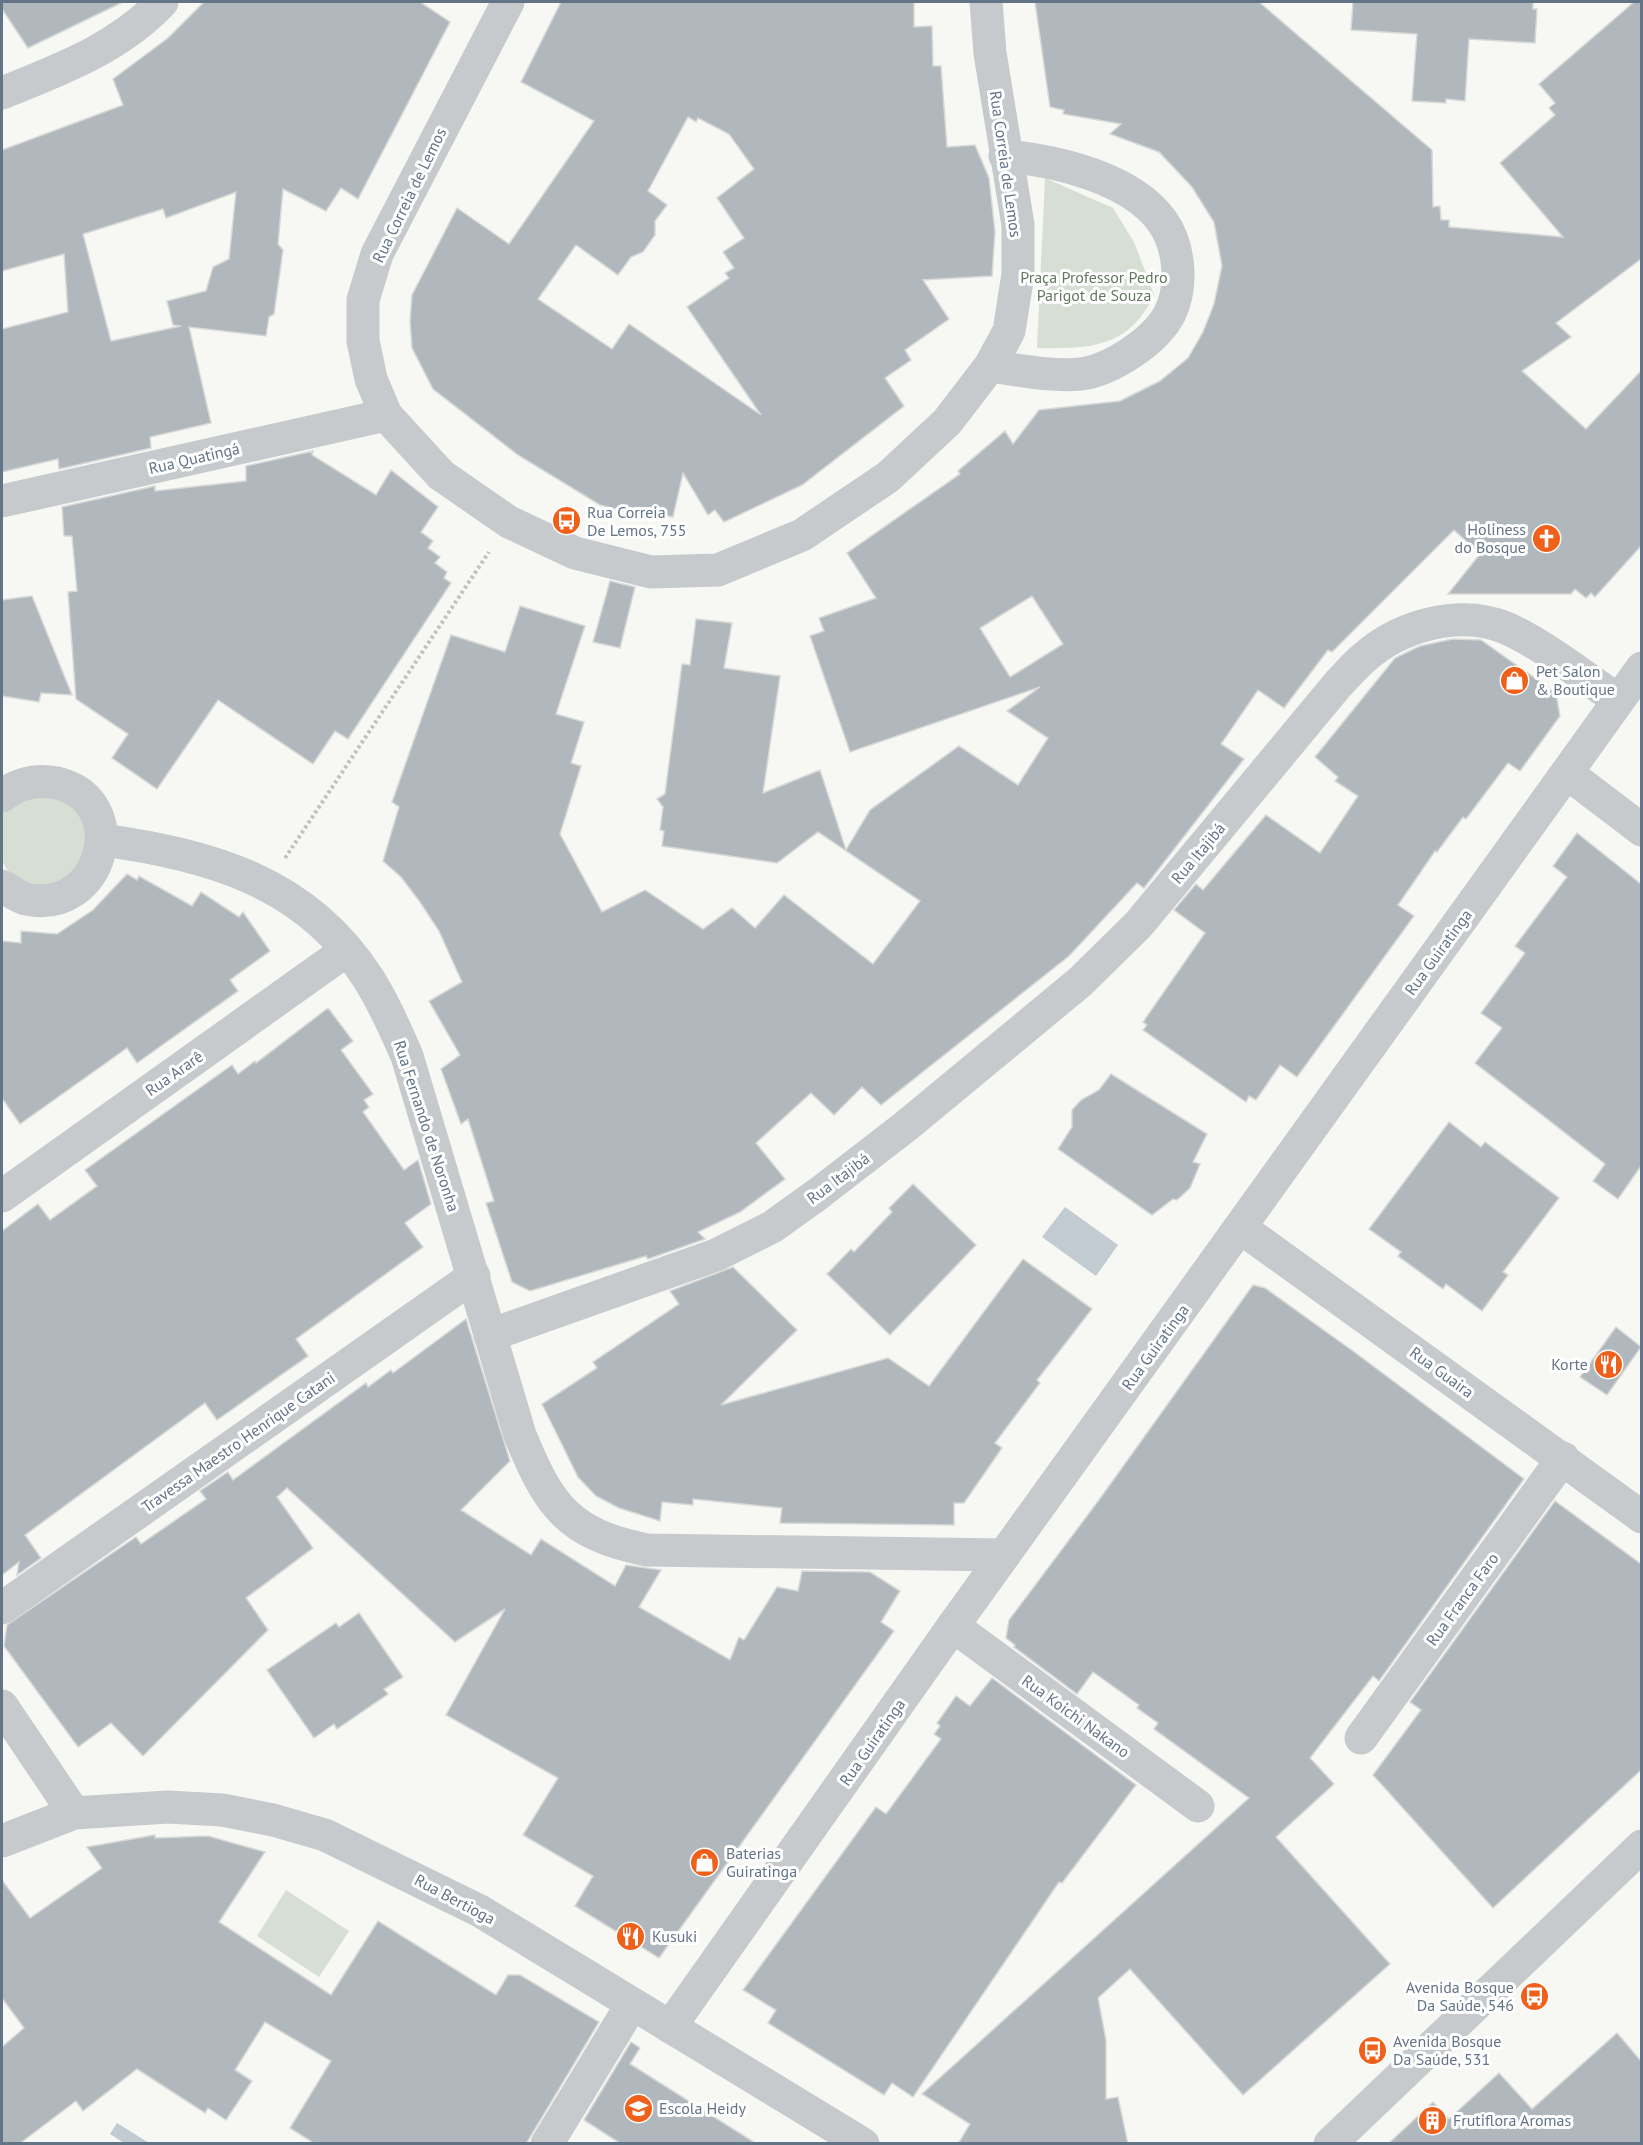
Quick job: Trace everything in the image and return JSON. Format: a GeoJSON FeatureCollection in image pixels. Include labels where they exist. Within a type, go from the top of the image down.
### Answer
{"type":"FeatureCollection","features":[{"type":"Feature","properties":{"kind":"street"},"geometry":{"type":"LineString","coordinates":[[2,93],[84,60],[125,36],[162,2]]}},
{"type":"Feature","properties":{"kind":"street","name":"Rua Correia de Lemos"},"geometry":{"type":"LineString","coordinates":[[508,2],[377,254],[363,300],[363,341],[371,379],[386,415],[441,475],[509,522],[575,553],[651,572],[718,570],[802,535],[888,477],[947,422],[990,366],[1009,331],[1018,274],[1018,225],[990,53],[986,2]]}},
{"type":"Feature","properties":{"kind":"street"},"geometry":{"type":"LineString","coordinates":[[990,366],[1082,374],[1116,362],[1144,344],[1169,314],[1179,280],[1174,248],[1163,222],[1142,202],[1094,176],[1034,158],[1005,156]]}},
{"type":"Feature","properties":{"kind":"street","name":"Rua Quatingá"},"geometry":{"type":"LineString","coordinates":[[2,501],[386,415]]}},
{"type":"Feature","properties":{"kind":"street","name":"Rua Itajibá"},"geometry":{"type":"LineString","coordinates":[[490,1335],[716,1255],[772,1227],[853,1167],[1080,982],[1138,925],[1339,683],[1365,656],[1393,639],[1432,623],[1462,620],[1488,622],[1522,636],[1618,700]]}},
{"type":"Feature","properties":{"kind":"street","name":"Rua Guiratinga"},"geometry":{"type":"LineString","coordinates":[[670,2027],[953,1626],[1641,668]]}},
{"type":"Feature","properties":{"kind":"street"},"geometry":{"type":"LineString","coordinates":[[1567,773],[1641,830]]}},
{"type":"Feature","properties":{"kind":"street"},"geometry":{"type":"LineString","coordinates":[[2,796],[23,783],[45,780],[67,786],[86,799],[98,818],[103,840],[96,867],[78,889],[52,900],[43,900],[25,899],[2,886]]}},
{"type":"Feature","properties":{"kind":"street","name":"Rua Fernando de Noronha"},"geometry":{"type":"LineString","coordinates":[[103,840],[186,854],[268,883],[322,924],[347,950],[384,1005],[406,1056],[490,1335]]}},
{"type":"Feature","properties":{"kind":"street","name":"Rua Ararê"},"geometry":{"type":"LineString","coordinates":[[2,1196],[347,950]]}},
{"type":"Feature","properties":{"kind":"street","name":"Rua Guaira"},"geometry":{"type":"LineString","coordinates":[[1241,1228],[1563,1458],[1641,1517]]}},
{"type":"Feature","properties":{"kind":"street","name":"Travessa Maestro Henrique Catani"},"geometry":{"type":"LineString","coordinates":[[2,1608],[474,1276]]}},
{"type":"Feature","properties":{"kind":"street"},"geometry":{"type":"LineString","coordinates":[[490,1335],[520,1435],[537,1476],[561,1510],[586,1532],[616,1544],[646,1550],[1004,1555]]}},
{"type":"Feature","properties":{"kind":"street","name":"Rua Franca Faro"},"geometry":{"type":"LineString","coordinates":[[1361,1738],[1563,1458]]}},
{"type":"Feature","properties":{"kind":"street","name":"Rua Koichi Nakano"},"geometry":{"type":"LineString","coordinates":[[953,1626],[1198,1806]]}},
{"type":"Feature","properties":{"kind":"street"},"geometry":{"type":"LineString","coordinates":[[2,1706],[74,1813]]}},
{"type":"Feature","properties":{"kind":"street","name":"Rua Bertioga"},"geometry":{"type":"LineString","coordinates":[[2,1841],[74,1813],[168,1807],[222,1810],[273,1820],[326,1835],[480,1911],[863,2144]]}},
{"type":"Feature","properties":{"kind":"street"},"geometry":{"type":"LineString","coordinates":[[1329,2144],[1641,1846]]}},
{"type":"Feature","properties":{"kind":"street"},"geometry":{"type":"LineString","coordinates":[[547,2144],[632,2004]]}},
{"type":"Feature","properties":{"kind":"path"},"geometry":{"type":"LineString","coordinates":[[268,883],[509,522]]}},
{"type":"Feature","properties":{"kind":"green space","name":"Praça Professor Pedro Parigot de Souza"},"geometry":{"type":"Polygon","coordinates":[[[1045,178],[1113,208],[1134,242],[1154,295],[1144,313],[1133,326],[1106,342],[1074,348],[1037,348],[1045,178]]]}},
{"type":"Feature","properties":{"kind":"green space"},"geometry":{"type":"Polygon","coordinates":[[[68,796],[90,825],[86,862],[67,877],[48,886],[24,882],[11,874],[3,862],[1,851],[2,814],[15,800],[68,796]]]}},
{"type":"Feature","properties":{"kind":"green space"},"geometry":{"type":"Polygon","coordinates":[[[286,1890],[349,1931],[319,1977],[257,1936],[286,1890]]]}},
{"type":"Feature","properties":{"kind":"shaded area"},"geometry":{"type":"Polygon","coordinates":[[[1065,1207],[1118,1245],[1096,1276],[1042,1237],[1065,1207]]]}},
{"type":"Feature","properties":{"kind":"shaded area"},"geometry":{"type":"Polygon","coordinates":[[[117,2123],[149,2143],[124,2143],[110,2134],[117,2123]]]}},
{"type":"Feature","properties":{"kind":"building"},"geometry":{"type":"Polygon","coordinates":[[[2,2],[123,2],[28,48],[2,9],[2,2]]]}},
{"type":"Feature","properties":{"kind":"building"},"geometry":{"type":"Polygon","coordinates":[[[204,2],[420,2],[450,22],[358,199],[341,188],[326,211],[283,189],[278,244],[283,250],[274,314],[269,317],[266,336],[189,327],[211,423],[150,437],[151,448],[59,469],[58,459],[2,472],[2,329],[68,312],[64,254],[2,271],[2,150],[123,105],[113,79],[168,38],[204,2]],[[236,192],[166,218],[163,209],[83,234],[111,341],[181,326],[173,325],[167,301],[206,291],[213,267],[229,259],[236,192]]]}},
{"type":"Feature","properties":{"kind":"building"},"geometry":{"type":"Polygon","coordinates":[[[561,2],[914,2],[914,27],[932,26],[933,66],[941,66],[947,147],[975,145],[989,178],[995,232],[992,276],[923,280],[949,319],[905,350],[911,360],[885,378],[904,406],[802,485],[724,522],[715,510],[708,515],[683,473],[673,517],[654,513],[652,518],[600,505],[518,455],[433,389],[412,348],[410,321],[412,295],[457,208],[509,244],[594,121],[521,82],[561,2]],[[688,117],[648,191],[667,205],[655,221],[655,235],[643,252],[631,257],[618,275],[576,245],[538,299],[612,349],[629,324],[761,415],[687,307],[729,278],[725,273],[734,268],[723,252],[744,238],[717,198],[754,169],[729,134],[698,118],[696,122],[688,117]]]}},
{"type":"Feature","properties":{"kind":"building"},"geometry":{"type":"Polygon","coordinates":[[[1035,2],[1259,2],[1432,150],[1433,207],[1440,206],[1441,220],[1449,220],[1449,227],[1563,237],[1500,163],[1555,115],[1549,108],[1555,103],[1539,84],[1634,2],[1641,2],[1641,259],[1556,323],[1571,337],[1522,371],[1586,429],[1641,371],[1641,546],[1595,597],[1591,593],[1586,598],[1575,589],[1571,594],[1448,594],[1480,554],[1454,530],[1332,652],[1328,650],[1284,708],[1258,690],[1221,744],[1244,759],[1144,888],[1137,883],[1069,956],[881,1105],[862,1087],[834,1115],[811,1093],[756,1143],[785,1179],[740,1212],[698,1232],[705,1239],[648,1259],[646,1256],[530,1291],[512,1282],[486,1203],[494,1201],[468,1119],[461,1124],[441,1069],[460,1055],[429,1001],[462,982],[439,931],[401,877],[383,861],[399,807],[392,802],[451,635],[505,652],[520,606],[585,626],[556,714],[584,722],[571,763],[581,766],[560,834],[602,912],[645,890],[703,929],[732,908],[755,928],[784,895],[873,964],[920,901],[818,832],[777,863],[662,846],[664,831],[660,830],[663,807],[657,799],[665,794],[682,664],[690,665],[696,619],[732,623],[724,668],[780,676],[763,793],[820,770],[846,850],[870,810],[959,746],[1018,785],[1048,738],[1007,711],[1040,687],[850,752],[810,636],[824,631],[819,618],[876,598],[847,553],[960,474],[958,471],[1005,431],[1013,444],[1039,410],[1120,401],[1160,381],[1188,358],[1203,332],[1214,304],[1222,266],[1214,222],[1192,187],[1159,152],[1110,134],[1121,124],[1063,114],[1064,110],[1050,107],[1035,2]],[[1032,596],[980,628],[1010,677],[1063,644],[1032,596]]]}},
{"type":"Feature","properties":{"kind":"building"},"geometry":{"type":"Polygon","coordinates":[[[1353,2],[1533,2],[1533,9],[1537,9],[1535,43],[1469,39],[1465,101],[1446,99],[1446,103],[1412,101],[1417,34],[1351,30],[1353,2]]]}},
{"type":"Feature","properties":{"kind":"building"},"geometry":{"type":"Polygon","coordinates":[[[313,451],[312,455],[376,495],[391,470],[438,507],[421,532],[433,541],[428,548],[440,557],[435,563],[447,572],[444,578],[451,583],[348,739],[335,731],[313,764],[218,700],[157,789],[112,758],[128,734],[76,699],[68,592],[77,591],[72,536],[64,536],[62,507],[155,486],[155,491],[246,481],[246,466],[313,451]]]}},
{"type":"Feature","properties":{"kind":"building"},"geometry":{"type":"Polygon","coordinates":[[[610,581],[635,587],[620,648],[593,642],[610,581]]]}},
{"type":"Feature","properties":{"kind":"building"},"geometry":{"type":"Polygon","coordinates":[[[32,596],[72,695],[41,693],[39,702],[2,696],[2,600],[32,596]]]}},
{"type":"Feature","properties":{"kind":"building"},"geometry":{"type":"Polygon","coordinates":[[[1453,639],[1481,640],[1556,693],[1560,716],[1520,771],[1508,763],[1466,819],[1463,817],[1437,852],[1435,851],[1398,905],[1414,916],[1297,1077],[1280,1065],[1256,1100],[1249,1096],[1246,1102],[1143,1030],[1147,1025],[1143,1022],[1205,933],[1174,910],[1196,884],[1203,890],[1266,815],[1320,853],[1358,796],[1335,781],[1338,777],[1315,757],[1395,658],[1420,646],[1453,639]]]}},
{"type":"Feature","properties":{"kind":"building"},"geometry":{"type":"Polygon","coordinates":[[[1577,833],[1641,884],[1641,1166],[1618,1199],[1593,1181],[1605,1164],[1475,1063],[1502,1028],[1481,1013],[1525,953],[1515,946],[1567,877],[1553,866],[1577,833]]]}},
{"type":"Feature","properties":{"kind":"building"},"geometry":{"type":"Polygon","coordinates":[[[127,874],[137,880],[139,876],[192,906],[201,892],[239,917],[243,912],[270,951],[230,980],[238,991],[137,1063],[127,1048],[20,1124],[2,1098],[2,941],[21,943],[21,931],[57,934],[93,910],[127,874]]]}},
{"type":"Feature","properties":{"kind":"building"},"geometry":{"type":"Polygon","coordinates":[[[328,1008],[353,1041],[341,1050],[373,1094],[364,1100],[369,1107],[363,1112],[404,1170],[418,1160],[431,1204],[405,1223],[423,1247],[296,1339],[308,1356],[217,1420],[205,1403],[25,1535],[41,1558],[17,1575],[19,1562],[2,1575],[2,1231],[38,1204],[50,1220],[97,1186],[85,1170],[232,1065],[238,1074],[255,1061],[256,1063],[328,1008]]]}},
{"type":"Feature","properties":{"kind":"building"},"geometry":{"type":"Polygon","coordinates":[[[1111,1074],[1207,1134],[1193,1162],[1200,1164],[1190,1188],[1177,1200],[1173,1199],[1152,1215],[1058,1149],[1072,1127],[1072,1110],[1081,1100],[1099,1090],[1111,1074]]]}},
{"type":"Feature","properties":{"kind":"building"},"geometry":{"type":"Polygon","coordinates":[[[1449,1122],[1481,1147],[1485,1142],[1559,1198],[1503,1272],[1508,1275],[1482,1311],[1446,1284],[1443,1289],[1398,1256],[1401,1252],[1369,1229],[1449,1122]]]}},
{"type":"Feature","properties":{"kind":"building"},"geometry":{"type":"Polygon","coordinates":[[[913,1184],[976,1245],[890,1335],[827,1274],[851,1249],[854,1252],[892,1212],[889,1208],[913,1184]]]}},
{"type":"Feature","properties":{"kind":"building"},"geometry":{"type":"Polygon","coordinates":[[[1023,1259],[1092,1309],[1037,1380],[1040,1383],[995,1443],[1002,1448],[964,1503],[954,1503],[954,1525],[780,1523],[782,1508],[693,1499],[693,1505],[662,1502],[660,1521],[619,1508],[596,1496],[578,1477],[542,1404],[597,1368],[593,1362],[679,1304],[670,1291],[733,1267],[797,1330],[721,1405],[888,1358],[929,1386],[1023,1259]]]}},
{"type":"Feature","properties":{"kind":"building"},"geometry":{"type":"Polygon","coordinates":[[[1253,1285],[1265,1288],[1524,1479],[1379,1681],[1373,1676],[1310,1758],[1334,1784],[1276,1837],[1390,1964],[1243,2095],[1130,1969],[1098,1998],[1106,2040],[1106,2099],[1118,2097],[1128,2144],[958,2144],[970,2124],[922,2094],[1249,1798],[1154,1729],[1158,1723],[1137,1708],[1139,1705],[1093,1672],[1077,1694],[1014,1647],[1015,1645],[1006,1638],[1009,1620],[1099,1500],[1253,1285]]]}},
{"type":"Feature","properties":{"kind":"building"},"geometry":{"type":"Polygon","coordinates":[[[466,1319],[510,1461],[461,1510],[531,1555],[541,1539],[615,1586],[626,1565],[661,1570],[639,1607],[730,1660],[739,1637],[744,1640],[777,1587],[798,1591],[802,1571],[870,1572],[900,1591],[881,1622],[894,1631],[659,1958],[575,1906],[593,1876],[523,1835],[558,1778],[446,1715],[505,1609],[455,1642],[287,1488],[277,1497],[313,1548],[246,1598],[268,1630],[143,1756],[111,1723],[78,1747],[4,1646],[7,1625],[136,1537],[141,1544],[206,1499],[200,1491],[228,1472],[233,1480],[366,1383],[368,1387],[391,1370],[393,1373],[466,1319]]]}},
{"type":"Feature","properties":{"kind":"building"},"geometry":{"type":"Polygon","coordinates":[[[1616,1327],[1641,1347],[1607,1395],[1580,1377],[1616,1327]]]}},
{"type":"Feature","properties":{"kind":"building"},"geometry":{"type":"Polygon","coordinates":[[[1555,1501],[1641,1564],[1641,1770],[1493,1908],[1373,1775],[1421,1710],[1410,1702],[1555,1501]]]}},
{"type":"Feature","properties":{"kind":"building"},"geometry":{"type":"Polygon","coordinates":[[[359,1613],[403,1677],[384,1689],[388,1694],[337,1729],[334,1724],[314,1738],[267,1670],[336,1623],[339,1627],[359,1613]]]}},
{"type":"Feature","properties":{"kind":"building"},"geometry":{"type":"Polygon","coordinates":[[[992,1678],[1136,1785],[1062,1883],[1059,1882],[913,2097],[892,2083],[884,2095],[768,2023],[776,2010],[743,1990],[876,1807],[886,1814],[941,1739],[934,1734],[940,1726],[937,1723],[956,1696],[970,1706],[992,1678]]]}},
{"type":"Feature","properties":{"kind":"building"},"geometry":{"type":"Polygon","coordinates":[[[155,1835],[155,1838],[208,1836],[265,1852],[219,1922],[331,1995],[378,1921],[496,1995],[508,1975],[520,1975],[599,2022],[526,2144],[315,2144],[290,2128],[331,2061],[265,2022],[235,2070],[252,2081],[226,2120],[208,2108],[205,2113],[137,2069],[83,2111],[76,2101],[19,2144],[2,2144],[2,2047],[24,2028],[2,1998],[2,1880],[30,1918],[102,1868],[87,1847],[155,1835]]]}},
{"type":"Feature","properties":{"kind":"building"},"geometry":{"type":"Polygon","coordinates":[[[1617,2033],[1641,2061],[1641,2144],[1388,2144],[1433,2102],[1449,2119],[1499,2073],[1532,2109],[1617,2033]]]}},
{"type":"Feature","properties":{"kind":"building"},"geometry":{"type":"Polygon","coordinates":[[[631,2042],[640,2048],[630,2064],[757,2144],[621,2144],[584,2120],[631,2042]]]}},
{"type":"Feature","properties":{"kind":"place","name":"Rua Correia De Lemos, 755"},"geometry":{"type":"Point","coordinates":[566,521]}},
{"type":"Feature","properties":{"kind":"place","name":"Holiness do Bosque"},"geometry":{"type":"Point","coordinates":[1547,538]}},
{"type":"Feature","properties":{"kind":"place","name":"Pet Salon & Boutique"},"geometry":{"type":"Point","coordinates":[1515,680]}},
{"type":"Feature","properties":{"kind":"place","name":"Korte"},"geometry":{"type":"Point","coordinates":[1609,1364]}},
{"type":"Feature","properties":{"kind":"place","name":"Baterias Guiratinga"},"geometry":{"type":"Point","coordinates":[705,1862]}},
{"type":"Feature","properties":{"kind":"place","name":"Kusuki"},"geometry":{"type":"Point","coordinates":[631,1936]}},
{"type":"Feature","properties":{"kind":"place","name":"Avenida Bosque Da Saúde, 546"},"geometry":{"type":"Point","coordinates":[1535,1996]}},
{"type":"Feature","properties":{"kind":"place","name":"Avenida Bosque Da Saúde, 531"},"geometry":{"type":"Point","coordinates":[1372,2050]}},
{"type":"Feature","properties":{"kind":"place","name":"Escola Heidy"},"geometry":{"type":"Point","coordinates":[638,2108]}},
{"type":"Feature","properties":{"kind":"place","name":"Frutiflora Aromas"},"geometry":{"type":"Point","coordinates":[1432,2120]}}]}
